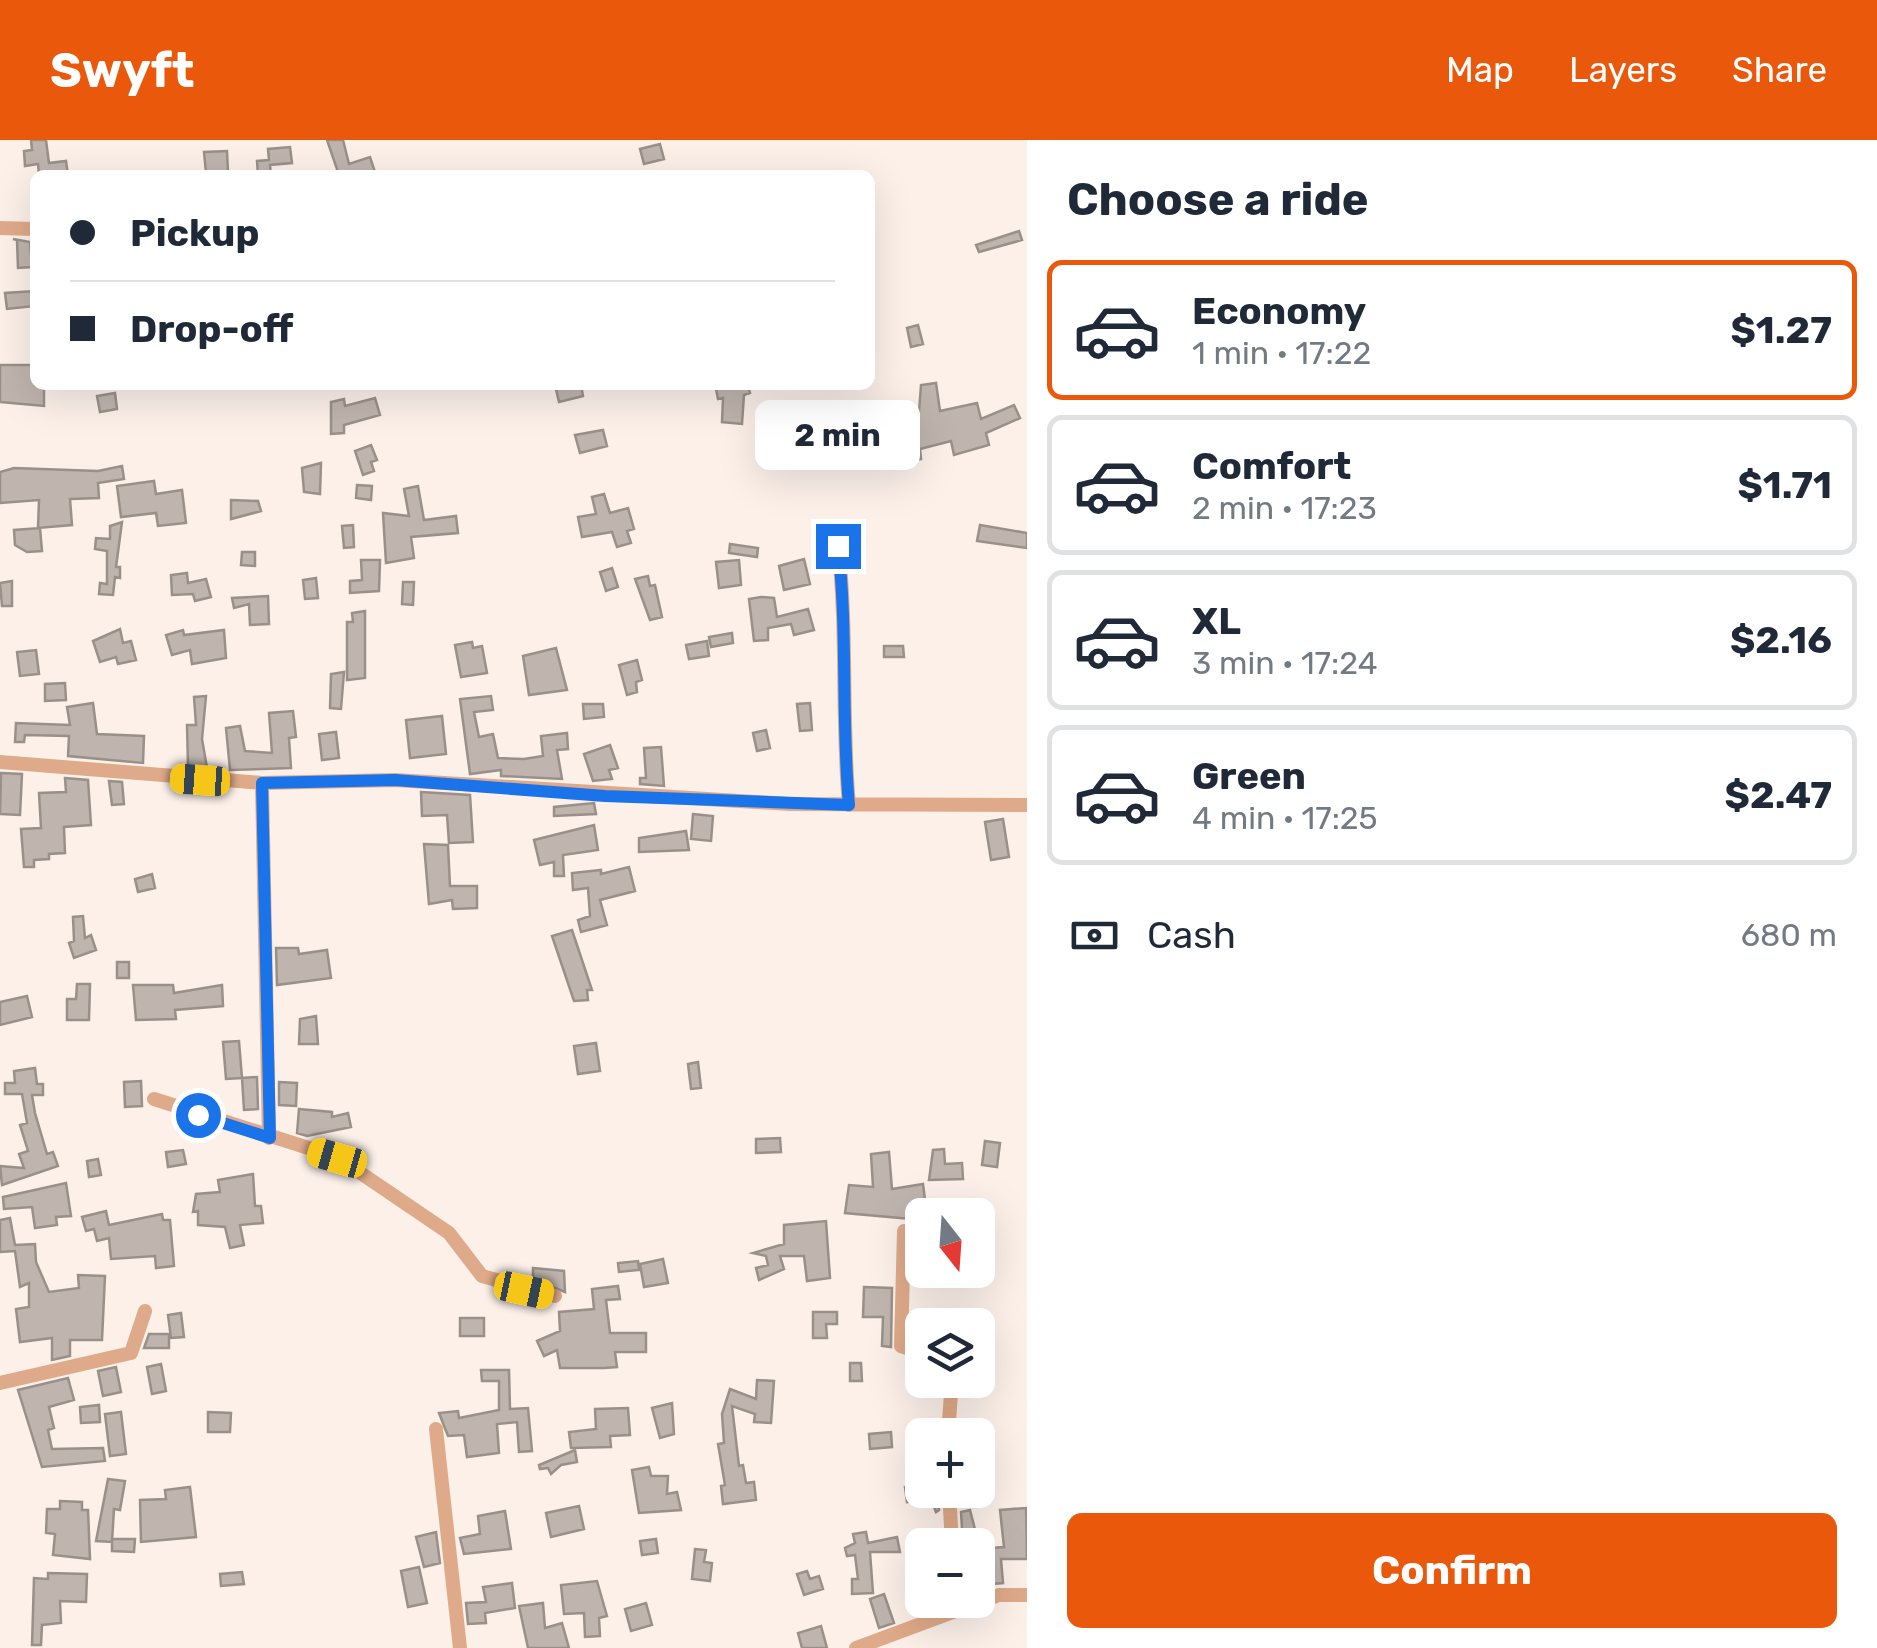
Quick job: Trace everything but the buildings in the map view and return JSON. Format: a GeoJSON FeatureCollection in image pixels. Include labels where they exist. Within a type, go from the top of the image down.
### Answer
{"type":"FeatureCollection","features":[{"type":"Feature","properties":{"kind":"street"},"geometry":{"type":"LineString","coordinates":[[0,228],[30,230]]}},
{"type":"Feature","properties":{"kind":"street"},"geometry":{"type":"LineString","coordinates":[[838,546],[843,588],[842,727],[849,805]]}},
{"type":"Feature","properties":{"kind":"street"},"geometry":{"type":"LineString","coordinates":[[0,762],[262,783],[395,780],[605,796],[849,805],[1027,805]]}},
{"type":"Feature","properties":{"kind":"street"},"geometry":{"type":"LineString","coordinates":[[262,783],[270,1138]]}},
{"type":"Feature","properties":{"kind":"street"},"geometry":{"type":"LineString","coordinates":[[154,1099],[337,1158],[449,1233],[482,1276],[556,1296]]}},
{"type":"Feature","properties":{"kind":"street"},"geometry":{"type":"LineString","coordinates":[[904,1231],[901,1346],[905,1347]]}},
{"type":"Feature","properties":{"kind":"street"},"geometry":{"type":"LineString","coordinates":[[0,1383],[131,1354],[145,1311]]}},
{"type":"Feature","properties":{"kind":"street"},"geometry":{"type":"LineString","coordinates":[[436,1429],[460,1648]]}},
{"type":"Feature","properties":{"kind":"street"},"geometry":{"type":"LineString","coordinates":[[995,1596],[1027,1595]]}},
{"type":"Feature","properties":{"kind":"street"},"geometry":{"type":"LineString","coordinates":[[856,1648],[927,1618]]}},
{"type":"Feature","properties":{"kind":"route"},"geometry":{"type":"LineString","coordinates":[[198,1115],[270,1138],[262,783],[395,780],[605,796],[849,805],[842,727],[843,588],[838,546]]}}]}
